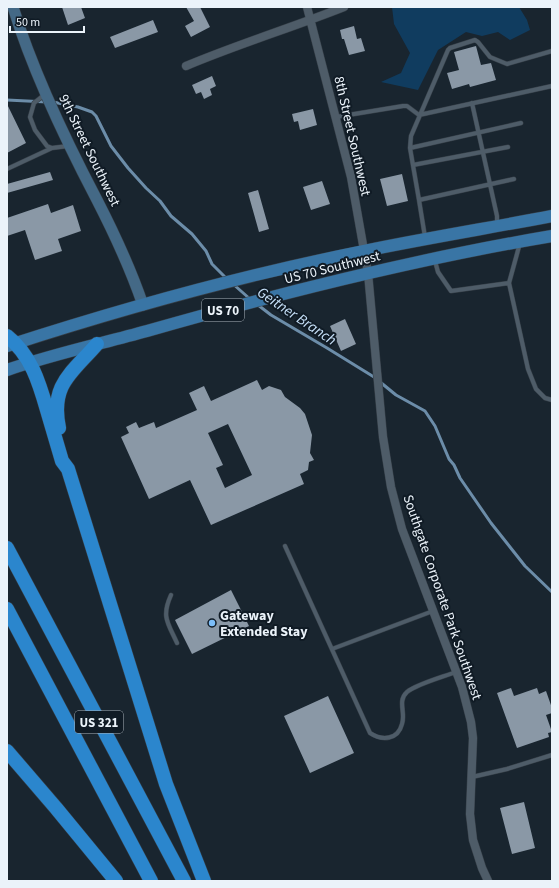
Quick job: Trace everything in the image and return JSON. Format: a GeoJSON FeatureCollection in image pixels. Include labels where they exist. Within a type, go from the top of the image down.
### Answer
{"type":"FeatureCollection","features":[{"type":"Feature","properties":{"kind":"highway"},"geometry":{"type":"LineString","coordinates":[[10,342],[30,363],[38,379],[62,461],[68,469]]}},
{"type":"Feature","properties":{"kind":"highway"},"geometry":{"type":"LineString","coordinates":[[97,344],[68,375],[60,388],[57,411],[58,421],[68,459],[68,469],[166,784],[204,881]]}},
{"type":"Feature","properties":{"kind":"highway","name":"US 321"},"geometry":{"type":"LineString","coordinates":[[7,548],[184,881]]}},
{"type":"Feature","properties":{"kind":"highway","name":"US 321"},"geometry":{"type":"LineString","coordinates":[[7,609],[151,881]]}},
{"type":"Feature","properties":{"kind":"highway"},"geometry":{"type":"LineString","coordinates":[[7,751],[116,881]]}},
{"type":"Feature","properties":{"kind":"main road","name":"US 70 Southwest"},"geometry":{"type":"LineString","coordinates":[[10,342],[143,305],[278,270],[364,251],[552,216]]}},
{"type":"Feature","properties":{"kind":"main road","name":"US 70 Southwest"},"geometry":{"type":"LineString","coordinates":[[7,370],[194,317],[368,273],[434,258],[552,236]]}},
{"type":"Feature","properties":{"kind":"street","name":"9th Street Southwest"},"geometry":{"type":"LineString","coordinates":[[13,7],[46,94],[120,245],[143,305]]}},
{"type":"Feature","properties":{"kind":"street","name":"8th Street Southwest"},"geometry":{"type":"LineString","coordinates":[[307,7],[351,177],[368,273]]}},
{"type":"Feature","properties":{"kind":"street"},"geometry":{"type":"LineString","coordinates":[[186,66],[219,52],[344,7]]}},
{"type":"Feature","properties":{"kind":"street","name":"Southgate Corporate Park Southwest"},"geometry":{"type":"LineString","coordinates":[[368,273],[383,437],[391,487],[402,529],[468,707],[473,738],[470,814],[473,840],[488,881]]}},
{"type":"Feature","properties":{"kind":"lane"},"geometry":{"type":"LineString","coordinates":[[425,239],[410,148],[411,132],[448,50],[475,40],[490,57],[507,64],[552,51]]}},
{"type":"Feature","properties":{"kind":"lane"},"geometry":{"type":"LineString","coordinates":[[336,117],[403,106],[407,106],[419,115],[552,86]]}},
{"type":"Feature","properties":{"kind":"lane"},"geometry":{"type":"LineString","coordinates":[[46,94],[34,103],[30,117],[35,130],[47,146],[52,148]]}},
{"type":"Feature","properties":{"kind":"lane"},"geometry":{"type":"LineString","coordinates":[[472,103],[497,216],[497,226]]}},
{"type":"Feature","properties":{"kind":"lane"},"geometry":{"type":"LineString","coordinates":[[410,148],[521,123]]}},
{"type":"Feature","properties":{"kind":"lane"},"geometry":{"type":"LineString","coordinates":[[7,169],[52,148],[71,146]]}},
{"type":"Feature","properties":{"kind":"lane"},"geometry":{"type":"LineString","coordinates":[[413,165],[508,147]]}},
{"type":"Feature","properties":{"kind":"lane"},"geometry":{"type":"LineString","coordinates":[[419,200],[514,179]]}},
{"type":"Feature","properties":{"kind":"lane"},"geometry":{"type":"LineString","coordinates":[[521,242],[509,282],[528,369],[536,389],[545,398],[552,400]]}},
{"type":"Feature","properties":{"kind":"lane"},"geometry":{"type":"LineString","coordinates":[[434,258],[438,272],[451,292],[509,282]]}},
{"type":"Feature","properties":{"kind":"lane"},"geometry":{"type":"LineString","coordinates":[[285,546],[370,733],[382,739],[390,738],[396,734],[402,724],[403,717],[401,706],[403,698],[407,692],[456,672]]}},
{"type":"Feature","properties":{"kind":"lane"},"geometry":{"type":"LineString","coordinates":[[171,595],[167,602],[165,614],[177,643]]}},
{"type":"Feature","properties":{"kind":"lane"},"geometry":{"type":"LineString","coordinates":[[332,650],[433,611]]}},
{"type":"Feature","properties":{"kind":"lane"},"geometry":{"type":"LineString","coordinates":[[472,777],[507,769],[552,755]]}},
{"type":"Feature","properties":{"kind":"shaded area"},"geometry":{"type":"Polygon","coordinates":[[[392,7],[519,7],[527,20],[530,30],[510,40],[498,32],[482,36],[466,32],[438,50],[418,90],[381,82],[401,73],[410,53],[394,24],[392,7]]]}},
{"type":"Feature","properties":{"kind":"building"},"geometry":{"type":"Polygon","coordinates":[[[62,7],[81,7],[85,18],[68,25],[62,7]]]}},
{"type":"Feature","properties":{"kind":"building"},"geometry":{"type":"Polygon","coordinates":[[[186,7],[200,7],[210,27],[191,37],[185,26],[194,21],[186,7]]]}},
{"type":"Feature","properties":{"kind":"building"},"geometry":{"type":"Polygon","coordinates":[[[153,20],[158,32],[115,48],[110,37],[153,20]]]}},
{"type":"Feature","properties":{"kind":"building"},"geometry":{"type":"Polygon","coordinates":[[[354,26],[357,39],[361,38],[365,51],[349,55],[340,30],[354,26]]]}},
{"type":"Feature","properties":{"kind":"building"},"geometry":{"type":"Polygon","coordinates":[[[476,46],[481,65],[491,63],[496,80],[470,87],[469,84],[452,89],[447,73],[459,70],[454,52],[476,46]]]}},
{"type":"Feature","properties":{"kind":"building"},"geometry":{"type":"Polygon","coordinates":[[[212,76],[216,86],[210,89],[212,95],[204,99],[201,92],[196,94],[192,85],[212,76]]]}},
{"type":"Feature","properties":{"kind":"building"},"geometry":{"type":"Polygon","coordinates":[[[7,104],[26,143],[7,153],[7,104]]]}},
{"type":"Feature","properties":{"kind":"building"},"geometry":{"type":"Polygon","coordinates":[[[313,109],[317,125],[300,130],[298,121],[294,122],[292,114],[313,109]]]}},
{"type":"Feature","properties":{"kind":"building"},"geometry":{"type":"Polygon","coordinates":[[[50,172],[53,180],[7,193],[7,184],[50,172]]]}},
{"type":"Feature","properties":{"kind":"building"},"geometry":{"type":"Polygon","coordinates":[[[402,174],[408,201],[387,206],[380,179],[402,174]]]}},
{"type":"Feature","properties":{"kind":"building"},"geometry":{"type":"Polygon","coordinates":[[[322,181],[330,204],[311,210],[303,187],[322,181]]]}},
{"type":"Feature","properties":{"kind":"building"},"geometry":{"type":"Polygon","coordinates":[[[258,190],[269,229],[259,232],[248,193],[258,190]]]}},
{"type":"Feature","properties":{"kind":"building"},"geometry":{"type":"Polygon","coordinates":[[[48,204],[51,213],[73,205],[81,231],[58,239],[62,251],[35,260],[25,230],[7,236],[7,218],[48,204]]]}},
{"type":"Feature","properties":{"kind":"building"},"geometry":{"type":"Polygon","coordinates":[[[345,319],[356,344],[341,351],[330,326],[345,319]]]}},
{"type":"Feature","properties":{"kind":"building"},"geometry":{"type":"Polygon","coordinates":[[[257,380],[262,390],[269,386],[281,390],[285,397],[300,408],[305,414],[312,435],[310,453],[314,460],[309,462],[308,470],[300,474],[304,484],[211,525],[190,480],[149,499],[121,437],[129,433],[126,427],[136,422],[139,428],[154,422],[156,428],[197,410],[189,393],[204,386],[211,401],[257,380]],[[228,424],[208,433],[223,465],[216,468],[225,488],[252,475],[228,424]]]}},
{"type":"Feature","properties":{"kind":"building","name":"Gateway Extended Stay"},"geometry":{"type":"Polygon","coordinates":[[[231,590],[249,626],[192,654],[175,620],[231,590]]]}},
{"type":"Feature","properties":{"kind":"building"},"geometry":{"type":"Polygon","coordinates":[[[511,688],[514,696],[537,688],[539,694],[546,691],[552,708],[552,713],[546,715],[552,732],[548,733],[549,737],[517,748],[497,693],[511,688]]]}},
{"type":"Feature","properties":{"kind":"building"},"geometry":{"type":"Polygon","coordinates":[[[328,696],[354,753],[310,773],[284,716],[328,696]]]}},
{"type":"Feature","properties":{"kind":"building"},"geometry":{"type":"Polygon","coordinates":[[[524,802],[535,848],[512,854],[500,808],[524,802]]]}},
{"type":"Feature","properties":{"kind":"waterway","name":"Geitner Branch"},"geometry":{"type":"LineString","coordinates":[[7,100],[47,102]]}},
{"type":"Feature","properties":{"kind":"waterway","name":"Geitner Branch"},"geometry":{"type":"LineString","coordinates":[[53,102],[78,107],[92,112],[96,116],[111,146],[128,168],[160,201],[171,216],[192,234],[206,251],[212,264],[226,278]]}},
{"type":"Feature","properties":{"kind":"waterway","name":"Geitner Branch"},"geometry":{"type":"LineString","coordinates":[[233,284],[250,299]]}},
{"type":"Feature","properties":{"kind":"waterway","name":"Geitner Branch"},"geometry":{"type":"LineString","coordinates":[[258,305],[271,315],[374,377],[396,395],[425,411],[435,426],[449,459],[454,465],[460,478],[491,523],[525,566],[552,592]]}},
{"type":"Feature","properties":{"kind":"place","name":"Gateway Extended Stay"},"geometry":{"type":"Point","coordinates":[212,623]}}]}
